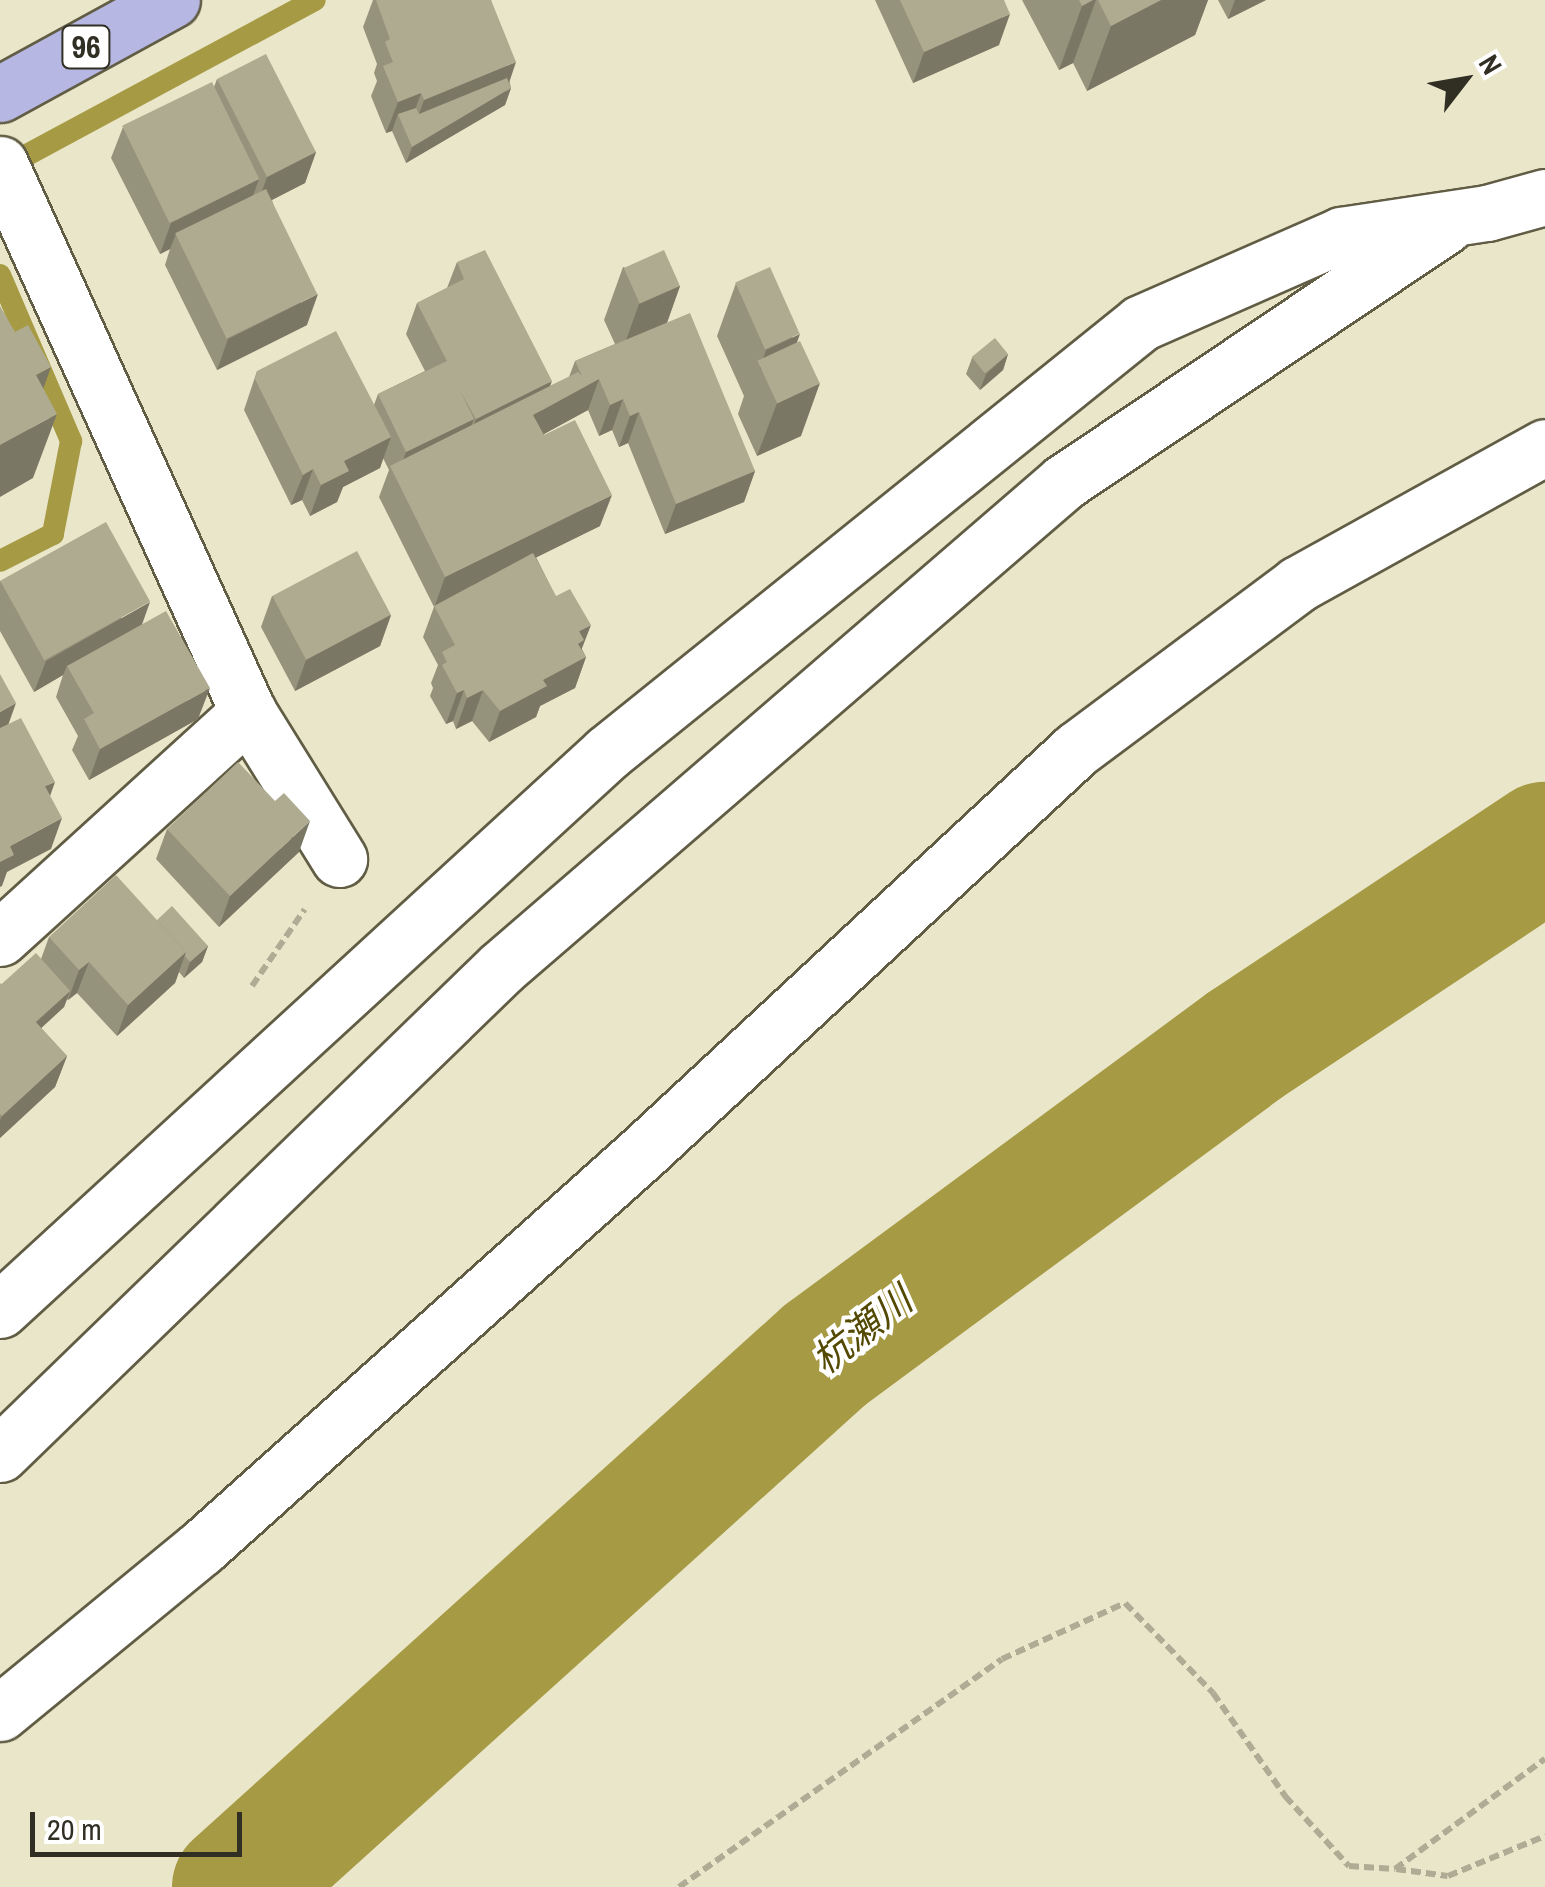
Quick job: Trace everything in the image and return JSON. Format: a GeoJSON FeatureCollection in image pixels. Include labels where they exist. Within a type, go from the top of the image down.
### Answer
{"type":"FeatureCollection","features":[{"type":"Feature","properties":{"kind":"main road","name":"96"},"geometry":{"type":"LineString","coordinates":[[0,94],[172,0]]}},
{"type":"Feature","properties":{"kind":"street"},"geometry":{"type":"LineString","coordinates":[[0,164],[248,712],[340,859]]}},
{"type":"Feature","properties":{"kind":"street"},"geometry":{"type":"LineString","coordinates":[[0,1310],[607,752],[1141,323],[1342,236],[1458,218],[1545,197]]}},
{"type":"Feature","properties":{"kind":"street"},"geometry":{"type":"LineString","coordinates":[[0,1454],[501,968],[1064,482],[1458,218]]}},
{"type":"Feature","properties":{"kind":"street"},"geometry":{"type":"LineString","coordinates":[[0,1712],[231,1522],[642,1152],[1077,748],[1298,584],[1545,446]]}},
{"type":"Feature","properties":{"kind":"street"},"geometry":{"type":"LineString","coordinates":[[0,938],[248,712]]}},
{"type":"Feature","properties":{"kind":"path"},"geometry":{"type":"LineString","coordinates":[[679,1887],[1002,1659],[1125,1603],[1213,1692],[1285,1796],[1349,1866],[1448,1876],[1545,1836]]}},
{"type":"Feature","properties":{"kind":"path"},"geometry":{"type":"LineString","coordinates":[[1395,1868],[1545,1759]]}},
{"type":"Feature","properties":{"kind":"building"},"geometry":{"type":"Polygon","coordinates":[[[376,0],[491,0],[516,62],[424,100],[421,93],[398,102],[383,66],[393,62],[385,42],[390,39],[376,0]]]}},
{"type":"Feature","properties":{"kind":"building"},"geometry":{"type":"Polygon","coordinates":[[[900,0],[1004,0],[1010,14],[924,52],[900,0]]]}},
{"type":"Feature","properties":{"kind":"building"},"geometry":{"type":"Polygon","coordinates":[[[1098,0],[1161,0],[1111,26],[1098,0]]]}},
{"type":"Feature","properties":{"kind":"building"},"geometry":{"type":"Polygon","coordinates":[[[266,54],[316,152],[267,177],[217,79],[266,54]]]}},
{"type":"Feature","properties":{"kind":"building"},"geometry":{"type":"Polygon","coordinates":[[[507,78],[511,88],[412,147],[398,114],[416,108],[419,114],[507,78]]]}},
{"type":"Feature","properties":{"kind":"building"},"geometry":{"type":"Polygon","coordinates":[[[212,82],[259,179],[169,223],[122,126],[212,82]]]}},
{"type":"Feature","properties":{"kind":"building"},"geometry":{"type":"Polygon","coordinates":[[[266,189],[317,294],[227,338],[175,233],[266,189]]]}},
{"type":"Feature","properties":{"kind":"building"},"geometry":{"type":"Polygon","coordinates":[[[485,250],[552,381],[476,419],[460,391],[474,419],[406,452],[378,394],[447,361],[417,303],[464,279],[457,262],[485,250]]]}},
{"type":"Feature","properties":{"kind":"building"},"geometry":{"type":"Polygon","coordinates":[[[664,250],[680,286],[640,304],[624,268],[664,250]]]}},
{"type":"Feature","properties":{"kind":"building"},"geometry":{"type":"Polygon","coordinates":[[[770,267],[800,334],[765,349],[735,282],[770,267]]]}},
{"type":"Feature","properties":{"kind":"building"},"geometry":{"type":"Polygon","coordinates":[[[0,306],[15,332],[28,325],[51,367],[36,375],[57,414],[0,445],[0,306]]]}},
{"type":"Feature","properties":{"kind":"building"},"geometry":{"type":"Polygon","coordinates":[[[690,313],[755,471],[676,504],[639,412],[630,416],[623,399],[610,405],[599,379],[533,415],[544,435],[575,420],[612,495],[445,577],[390,466],[578,372],[582,376],[575,361],[690,313]]]}},
{"type":"Feature","properties":{"kind":"building"},"geometry":{"type":"Polygon","coordinates":[[[336,331],[391,437],[344,461],[349,471],[321,485],[313,469],[303,475],[255,379],[257,371],[336,331]]]}},
{"type":"Feature","properties":{"kind":"building"},"geometry":{"type":"Polygon","coordinates":[[[995,338],[1008,354],[985,373],[972,357],[995,338]]]}},
{"type":"Feature","properties":{"kind":"building"},"geometry":{"type":"Polygon","coordinates":[[[800,341],[820,384],[777,403],[757,361],[800,341]]]}},
{"type":"Feature","properties":{"kind":"building"},"geometry":{"type":"Polygon","coordinates":[[[106,522],[150,602],[44,660],[0,581],[106,522]]]}},
{"type":"Feature","properties":{"kind":"building"},"geometry":{"type":"Polygon","coordinates":[[[357,551],[391,615],[306,660],[272,596],[357,551]]]}},
{"type":"Feature","properties":{"kind":"building"},"geometry":{"type":"Polygon","coordinates":[[[533,553],[556,596],[570,589],[591,625],[579,631],[584,640],[578,644],[586,657],[543,680],[547,686],[500,711],[483,690],[467,698],[464,690],[457,693],[442,665],[447,662],[442,652],[455,645],[434,606],[533,553]]]}},
{"type":"Feature","properties":{"kind":"building"},"geometry":{"type":"Polygon","coordinates":[[[166,611],[210,688],[100,749],[84,719],[94,713],[67,666],[166,611]]]}},
{"type":"Feature","properties":{"kind":"building"},"geometry":{"type":"Polygon","coordinates":[[[0,674],[16,703],[0,712],[0,674]]]}},
{"type":"Feature","properties":{"kind":"building"},"geometry":{"type":"Polygon","coordinates":[[[21,718],[55,782],[45,786],[62,818],[10,846],[14,855],[0,862],[0,728],[21,718]]]}},
{"type":"Feature","properties":{"kind":"building"},"geometry":{"type":"Polygon","coordinates":[[[238,762],[275,801],[284,793],[310,821],[230,896],[167,829],[238,762]]]}},
{"type":"Feature","properties":{"kind":"building"},"geometry":{"type":"Polygon","coordinates":[[[116,875],[186,952],[128,1005],[89,962],[79,970],[49,937],[116,875]]]}},
{"type":"Feature","properties":{"kind":"building"},"geometry":{"type":"Polygon","coordinates":[[[172,906],[208,946],[190,962],[186,952],[157,920],[172,906]]]}},
{"type":"Feature","properties":{"kind":"building"},"geometry":{"type":"Polygon","coordinates":[[[36,953],[70,991],[35,1022],[1,984],[36,953]]]}},
{"type":"Feature","properties":{"kind":"building"},"geometry":{"type":"Polygon","coordinates":[[[0,983],[67,1056],[2,1116],[0,1114],[0,983]]]}},
{"type":"Feature","properties":{"kind":"waterway"},"geometry":{"type":"LineString","coordinates":[[7,177],[25,156],[315,0]]}},
{"type":"Feature","properties":{"kind":"waterway"},"geometry":{"type":"LineString","coordinates":[[0,275],[71,441],[53,534],[0,561]]}},
{"type":"Feature","properties":{"kind":"waterway","name":"杭瀬川"},"geometry":{"type":"LineString","coordinates":[[236,1887],[825,1355],[1245,1045],[1545,846]]}}]}
